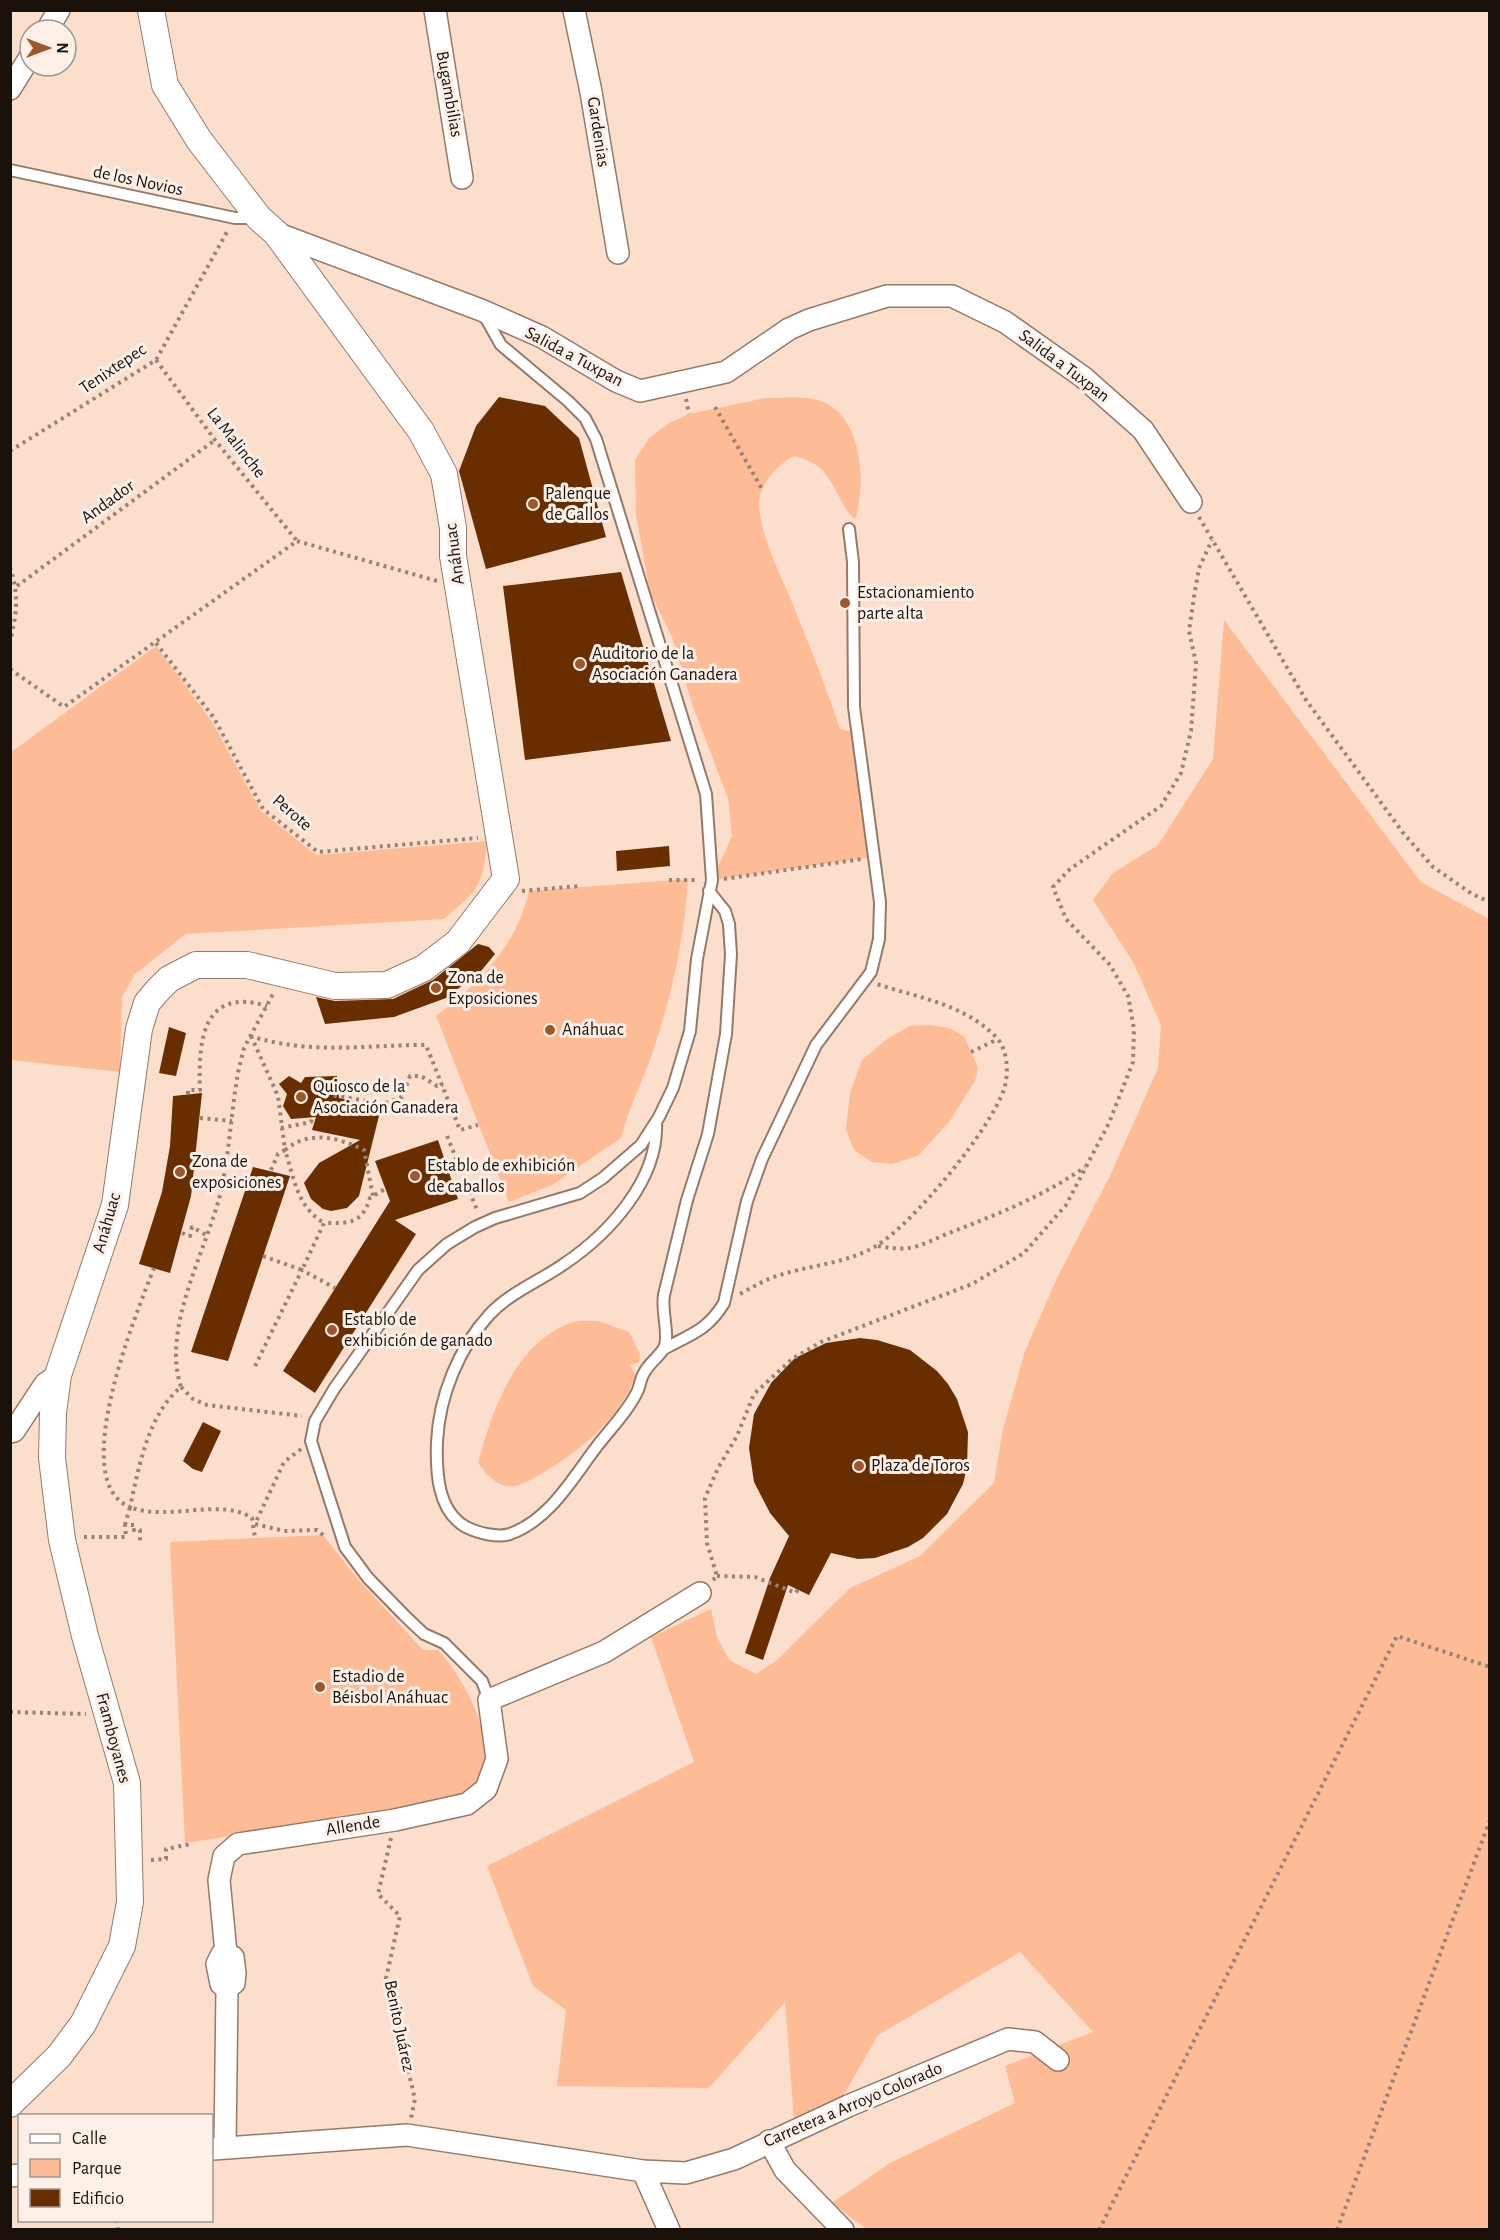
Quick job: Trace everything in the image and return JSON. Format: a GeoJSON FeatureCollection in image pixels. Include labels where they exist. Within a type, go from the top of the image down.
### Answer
{"type":"FeatureCollection","features":[{"type":"Feature","properties":{"kind":"street"},"geometry":{"type":"LineString","coordinates":[[151,10],[165,85],[199,140],[256,223]]}},
{"type":"Feature","properties":{"kind":"street","name":"Bugambilias"},"geometry":{"type":"LineString","coordinates":[[435,10],[462,178]]}},
{"type":"Feature","properties":{"kind":"street","name":"Gardenias"},"geometry":{"type":"LineString","coordinates":[[574,10],[591,92],[618,253]]}},
{"type":"Feature","properties":{"kind":"street","name":"Salida a Tuxpan"},"geometry":{"type":"LineString","coordinates":[[256,223],[481,310],[542,337],[616,381],[640,391],[726,372],[789,329],[809,320],[876,299],[887,296],[952,296],[1005,322],[1100,392],[1143,430],[1191,502]]}},
{"type":"Feature","properties":{"kind":"street","name":"Anáhuac"},"geometry":{"type":"LineString","coordinates":[[58,1375],[115,1205],[139,1029],[147,1003],[157,991],[169,980],[196,965],[210,963],[247,965],[335,986],[387,985],[424,968],[458,942],[506,879],[453,556],[453,528],[444,474],[421,431],[256,223]]}},
{"type":"Feature","properties":{"kind":"street"},"geometry":{"type":"LineString","coordinates":[[10,1432],[14,1431],[45,1384],[58,1375]]}},
{"type":"Feature","properties":{"kind":"street","name":"Framboyanes"},"geometry":{"type":"LineString","coordinates":[[10,2104],[59,2056],[83,2024],[122,1946],[130,1902],[127,1783],[85,1636],[58,1522],[51,1458],[58,1375]]}},
{"type":"Feature","properties":{"kind":"street"},"geometry":{"type":"LineString","coordinates":[[489,1700],[604,1652],[700,1593]]}},
{"type":"Feature","properties":{"kind":"street","name":"Allende"},"geometry":{"type":"LineString","coordinates":[[218,2149],[227,1988],[234,1983],[236,1973],[233,1957],[226,1953],[219,1880],[224,1856],[238,1844],[395,1820],[467,1804],[486,1790],[497,1759],[489,1700]]}},
{"type":"Feature","properties":{"kind":"street","name":"Carretera a Arroyo Colorado"},"geometry":{"type":"LineString","coordinates":[[643,2170],[686,2173],[734,2159],[769,2141],[1008,2039],[1035,2042],[1058,2060]]}},
{"type":"Feature","properties":{"kind":"street"},"geometry":{"type":"LineString","coordinates":[[218,2149],[407,2135],[643,2170],[669,2229]]}},
{"type":"Feature","properties":{"kind":"street"},"geometry":{"type":"LineString","coordinates":[[769,2141],[785,2170],[843,2229]]}},
{"type":"Feature","properties":{"kind":"lane","name":"de los Novios"},"geometry":{"type":"LineString","coordinates":[[10,170],[256,223]]}},
{"type":"Feature","properties":{"kind":"lane"},"geometry":{"type":"LineString","coordinates":[[481,310],[501,345],[568,401],[585,418],[597,439],[706,794],[711,886],[697,959],[690,1031],[674,1088],[641,1145],[627,1159],[580,1192],[482,1224],[447,1245],[418,1270],[334,1389],[315,1420],[310,1442],[345,1547],[368,1578],[404,1615],[424,1634],[444,1643],[482,1680],[489,1700]]}},
{"type":"Feature","properties":{"kind":"lane"},"geometry":{"type":"LineString","coordinates":[[656,1121],[655,1151],[648,1168],[618,1215],[566,1263],[524,1289],[489,1316],[473,1334],[455,1367],[444,1402],[437,1443],[439,1486],[452,1516],[470,1529],[495,1535],[509,1534],[547,1510],[566,1491],[637,1391],[644,1372],[664,1349],[697,1334],[716,1317],[724,1303],[747,1201],[762,1160],[816,1045],[871,972],[879,939],[880,902],[854,707],[853,562],[849,529]]}},
{"type":"Feature","properties":{"kind":"lane"},"geometry":{"type":"LineString","coordinates":[[664,1349],[666,1333],[661,1309],[687,1200],[708,1134],[726,1034],[731,954],[729,924],[725,911],[711,886]]}},
{"type":"Feature","properties":{"kind":"path","name":"Tenixtepec"},"geometry":{"type":"LineString","coordinates":[[10,451],[156,360],[256,223]]}},
{"type":"Feature","properties":{"kind":"path","name":"La Malinche"},"geometry":{"type":"LineString","coordinates":[[156,360],[215,440],[297,541]]}},
{"type":"Feature","properties":{"kind":"path"},"geometry":{"type":"LineString","coordinates":[[715,407],[762,489]]}},
{"type":"Feature","properties":{"kind":"path","name":"Andador"},"geometry":{"type":"LineString","coordinates":[[17,586],[215,440]]}},
{"type":"Feature","properties":{"kind":"path"},"geometry":{"type":"LineString","coordinates":[[1191,502],[1306,700],[1404,834],[1433,867],[1472,894],[1490,902]]}},
{"type":"Feature","properties":{"kind":"path"},"geometry":{"type":"LineString","coordinates":[[717,1576],[707,1543],[705,1498],[718,1468],[737,1436],[754,1394],[792,1359],[821,1342],[972,1284],[1024,1252],[1066,1205],[1125,1088],[1133,1062],[1134,1029],[1128,996],[1120,980],[1100,953],[1066,920],[1053,887],[1083,859],[1161,806],[1181,773],[1191,731],[1196,663],[1189,631],[1199,568],[1212,540]]}},
{"type":"Feature","properties":{"kind":"path"},"geometry":{"type":"LineString","coordinates":[[10,669],[64,707],[156,644],[297,541],[459,587]]}},
{"type":"Feature","properties":{"kind":"path"},"geometry":{"type":"LineString","coordinates":[[10,567],[17,586],[17,616],[10,641]]}},
{"type":"Feature","properties":{"kind":"path","name":"Perote"},"geometry":{"type":"LineString","coordinates":[[156,644],[214,718],[263,809],[318,852],[482,837]]}},
{"type":"Feature","properties":{"kind":"path"},"geometry":{"type":"LineString","coordinates":[[669,880],[711,886],[873,857]]}},
{"type":"Feature","properties":{"kind":"path"},"geometry":{"type":"LineString","coordinates":[[513,889],[529,891],[579,886]]}},
{"type":"Feature","properties":{"kind":"path"},"geometry":{"type":"LineString","coordinates":[[724,1303],[764,1280],[834,1262],[877,1245],[926,1201],[968,1150],[1004,1090],[1008,1071],[998,1039],[957,1008],[865,980]]}},
{"type":"Feature","properties":{"kind":"path"},"geometry":{"type":"LineString","coordinates":[[275,991],[250,1036],[239,1068],[224,1178],[208,1236],[190,1284],[178,1335],[176,1370],[181,1387],[193,1399],[207,1405],[295,1415],[315,1420]]}},
{"type":"Feature","properties":{"kind":"path"},"geometry":{"type":"LineString","coordinates":[[188,1094],[188,1090],[200,1090],[198,1060],[202,1035],[213,1015],[223,1006],[238,1001],[267,1006]]}},
{"type":"Feature","properties":{"kind":"path"},"geometry":{"type":"LineString","coordinates":[[250,1036],[277,1044],[320,1049],[426,1045],[460,1131],[478,1125]]}},
{"type":"Feature","properties":{"kind":"path"},"geometry":{"type":"LineString","coordinates":[[250,1036],[278,1096],[285,1150],[300,1200],[312,1215],[324,1223],[344,1224],[353,1221],[362,1215],[373,1196],[385,1189]]}},
{"type":"Feature","properties":{"kind":"path"},"geometry":{"type":"LineString","coordinates":[[971,1052],[998,1039]]}},
{"type":"Feature","properties":{"kind":"path"},"geometry":{"type":"LineString","coordinates":[[281,1128],[311,1122],[320,1093],[388,1104],[402,1097],[410,1076],[421,1076],[437,1086],[443,1085]]}},
{"type":"Feature","properties":{"kind":"path"},"geometry":{"type":"LineString","coordinates":[[200,1118],[232,1121]]}},
{"type":"Feature","properties":{"kind":"path"},"geometry":{"type":"LineString","coordinates":[[447,1136],[482,1224]]}},
{"type":"Feature","properties":{"kind":"path"},"geometry":{"type":"LineString","coordinates":[[271,1170],[278,1154],[306,1137],[346,1143],[364,1150],[373,1196]]}},
{"type":"Feature","properties":{"kind":"path"},"geometry":{"type":"LineString","coordinates":[[877,1245],[896,1249],[932,1241],[997,1215],[1059,1185],[1087,1165]]}},
{"type":"Feature","properties":{"kind":"path"},"geometry":{"type":"LineString","coordinates":[[255,1366],[324,1223]]}},
{"type":"Feature","properties":{"kind":"path"},"geometry":{"type":"LineString","coordinates":[[182,1233],[190,1236],[192,1227],[208,1236]]}},
{"type":"Feature","properties":{"kind":"path"},"geometry":{"type":"LineString","coordinates":[[263,1256],[302,1270],[335,1288]]}},
{"type":"Feature","properties":{"kind":"path"},"geometry":{"type":"LineString","coordinates":[[154,1268],[128,1335],[111,1397],[105,1440],[107,1480],[122,1504],[153,1512],[174,1513],[231,1509],[243,1512],[252,1518],[255,1524],[284,1531],[316,1530],[323,1535]]}},
{"type":"Feature","properties":{"kind":"path"},"geometry":{"type":"LineString","coordinates":[[83,1537],[126,1537],[125,1525],[153,1426],[172,1394],[181,1387]]}},
{"type":"Feature","properties":{"kind":"path"},"geometry":{"type":"LineString","coordinates":[[255,1538],[255,1524],[284,1462],[310,1442]]}},
{"type":"Feature","properties":{"kind":"path"},"geometry":{"type":"LineString","coordinates":[[125,1525],[135,1525],[135,1530],[140,1530],[141,1542]]}},
{"type":"Feature","properties":{"kind":"path"},"geometry":{"type":"LineString","coordinates":[[700,1593],[717,1576],[755,1577],[796,1593],[798,1590]]}},
{"type":"Feature","properties":{"kind":"path"},"geometry":{"type":"LineString","coordinates":[[1099,2229],[1397,1636],[1490,1667]]}},
{"type":"Feature","properties":{"kind":"path"},"geometry":{"type":"LineString","coordinates":[[10,1712],[108,1714]]}},
{"type":"Feature","properties":{"kind":"path","name":"Benito Juárez"},"geometry":{"type":"LineString","coordinates":[[395,1820],[378,1894],[400,1916],[386,1978],[415,2099],[407,2135]]}},
{"type":"Feature","properties":{"kind":"path"},"geometry":{"type":"LineString","coordinates":[[1337,2229],[1490,1820]]}},
{"type":"Feature","properties":{"kind":"path"},"geometry":{"type":"LineString","coordinates":[[145,1864],[149,1860],[166,1859],[166,1849],[172,1846],[191,1844]]}},
{"type":"Feature","properties":{"kind":"green space"},"geometry":{"type":"Polygon","coordinates":[[[765,398],[808,398],[821,401],[835,409],[846,421],[854,436],[858,453],[860,489],[855,520],[825,473],[807,460],[793,456],[781,464],[770,476],[762,489],[759,503],[762,526],[770,550],[816,662],[840,729],[864,739],[858,756],[873,857],[712,880],[732,836],[728,798],[693,707],[672,637],[650,592],[636,515],[635,460],[649,438],[669,423],[689,414],[765,398]]]}},
{"type":"Feature","properties":{"kind":"green space"},"geometry":{"type":"Polygon","coordinates":[[[1224,620],[1421,882],[1489,919],[1489,2229],[866,2229],[832,2203],[890,2163],[1015,2103],[1005,2066],[1093,2032],[1020,1952],[878,2035],[842,2098],[794,2120],[785,2002],[709,2088],[557,2086],[566,2010],[533,1986],[487,1866],[694,1762],[651,1637],[711,1609],[717,1637],[729,1660],[756,1674],[777,1660],[850,1588],[920,1556],[994,1483],[1002,1433],[1025,1351],[1057,1278],[1110,1176],[1158,1068],[1161,1025],[1133,962],[1093,900],[1113,873],[1158,845],[1213,759],[1224,620]]]}},
{"type":"Feature","properties":{"kind":"green space"},"geometry":{"type":"Polygon","coordinates":[[[156,646],[211,720],[261,811],[316,855],[487,841],[481,879],[471,894],[444,919],[186,934],[135,974],[122,997],[120,1072],[11,1060],[10,753],[156,646]]]}},
{"type":"Feature","properties":{"kind":"green space","name":"Anáhuac"},"geometry":{"type":"Polygon","coordinates":[[[688,879],[681,941],[668,1002],[652,1054],[621,1138],[552,1185],[509,1202],[436,1016],[481,977],[506,946],[523,911],[529,891],[688,879]]]}},
{"type":"Feature","properties":{"kind":"green space"},"geometry":{"type":"Polygon","coordinates":[[[930,1025],[949,1028],[964,1036],[978,1068],[975,1081],[949,1122],[918,1156],[892,1164],[872,1162],[854,1150],[846,1129],[850,1093],[862,1060],[887,1039],[910,1026],[930,1025]]]}},
{"type":"Feature","properties":{"kind":"green space"},"geometry":{"type":"Polygon","coordinates":[[[598,1321],[629,1332],[640,1354],[639,1362],[630,1365],[636,1375],[620,1406],[584,1444],[556,1465],[520,1485],[506,1486],[497,1483],[478,1463],[499,1401],[520,1363],[534,1346],[551,1333],[573,1322],[598,1321]]]}},
{"type":"Feature","properties":{"kind":"green space","name":"Estadio de Béisbol Anáhuac"},"geometry":{"type":"Polygon","coordinates":[[[323,1535],[357,1578],[423,1650],[438,1650],[458,1676],[477,1713],[487,1751],[486,1768],[480,1783],[458,1801],[185,1843],[170,1542],[323,1535]]]}},
{"type":"Feature","properties":{"kind":"building","name":"Palenque de Gallos"},"geometry":{"type":"Polygon","coordinates":[[[499,397],[545,406],[579,438],[606,537],[486,569],[459,471],[476,426],[499,397]]]}},
{"type":"Feature","properties":{"kind":"building","name":"Auditorio de la Asociación Ganadera"},"geometry":{"type":"Polygon","coordinates":[[[621,572],[671,741],[525,760],[503,586],[621,572]]]}},
{"type":"Feature","properties":{"kind":"building"},"geometry":{"type":"Polygon","coordinates":[[[669,846],[670,866],[617,871],[616,851],[669,846]]]}},
{"type":"Feature","properties":{"kind":"building","name":"Zona de Exposiciones"},"geometry":{"type":"Polygon","coordinates":[[[478,944],[489,947],[495,954],[481,971],[446,998],[394,1017],[325,1024],[316,997],[335,1001],[393,999],[433,980],[478,944]]]}},
{"type":"Feature","properties":{"kind":"building"},"geometry":{"type":"Polygon","coordinates":[[[169,1027],[186,1033],[176,1076],[159,1073],[169,1027]]]}},
{"type":"Feature","properties":{"kind":"building"},"geometry":{"type":"Polygon","coordinates":[[[289,1076],[301,1083],[305,1077],[337,1076],[339,1098],[381,1108],[359,1196],[347,1208],[331,1211],[323,1209],[311,1199],[304,1183],[319,1163],[360,1140],[312,1130],[316,1117],[291,1119],[283,1106],[287,1094],[279,1084],[289,1076]]]}},
{"type":"Feature","properties":{"kind":"building","name":"Zona de exposiciones"},"geometry":{"type":"Polygon","coordinates":[[[202,1093],[191,1196],[170,1273],[139,1264],[162,1192],[170,1146],[173,1096],[202,1093]]]}},
{"type":"Feature","properties":{"kind":"building","name":"Establo de exhibición de ganado"},"geometry":{"type":"Polygon","coordinates":[[[438,1140],[458,1199],[395,1220],[416,1234],[315,1393],[283,1371],[390,1201],[375,1161],[438,1140]]]}},
{"type":"Feature","properties":{"kind":"building"},"geometry":{"type":"Polygon","coordinates":[[[253,1167],[290,1176],[228,1361],[191,1352],[253,1167]]]}},
{"type":"Feature","properties":{"kind":"building","name":"Plaza de Toros"},"geometry":{"type":"Polygon","coordinates":[[[860,1338],[877,1340],[910,1350],[937,1371],[948,1384],[957,1399],[968,1432],[967,1467],[963,1484],[947,1514],[923,1538],[908,1547],[875,1558],[858,1559],[831,1553],[809,1595],[788,1585],[763,1660],[745,1653],[770,1578],[789,1536],[770,1513],[754,1482],[749,1448],[754,1414],[771,1383],[795,1358],[826,1343],[860,1338]]]}},
{"type":"Feature","properties":{"kind":"building"},"geometry":{"type":"Polygon","coordinates":[[[203,1422],[221,1431],[202,1472],[193,1469],[183,1461],[203,1422]]]}},
{"type":"Feature","properties":{"kind":"place","name":"Palenque de Gallos"},"geometry":{"type":"Point","coordinates":[533,504]}},
{"type":"Feature","properties":{"kind":"place","name":"Estacionamiento parte alta"},"geometry":{"type":"Point","coordinates":[845,603]}},
{"type":"Feature","properties":{"kind":"place","name":"Auditorio de la Asociación Ganadera"},"geometry":{"type":"Point","coordinates":[580,664]}},
{"type":"Feature","properties":{"kind":"place","name":"Zona de Exposiciones"},"geometry":{"type":"Point","coordinates":[436,988]}},
{"type":"Feature","properties":{"kind":"place","name":"Anáhuac"},"geometry":{"type":"Point","coordinates":[550,1030]}},
{"type":"Feature","properties":{"kind":"place","name":"Quiosco de la Asociación Ganadera"},"geometry":{"type":"Point","coordinates":[301,1097]}},
{"type":"Feature","properties":{"kind":"place","name":"Zona de exposiciones"},"geometry":{"type":"Point","coordinates":[180,1172]}},
{"type":"Feature","properties":{"kind":"place","name":"Establo de exhibición de caballos"},"geometry":{"type":"Point","coordinates":[415,1176]}},
{"type":"Feature","properties":{"kind":"place","name":"Establo de exhibición de ganado"},"geometry":{"type":"Point","coordinates":[332,1330]}},
{"type":"Feature","properties":{"kind":"place","name":"Plaza de Toros"},"geometry":{"type":"Point","coordinates":[859,1466]}},
{"type":"Feature","properties":{"kind":"place","name":"Estadio de Béisbol Anáhuac"},"geometry":{"type":"Point","coordinates":[320,1687]}}]}
